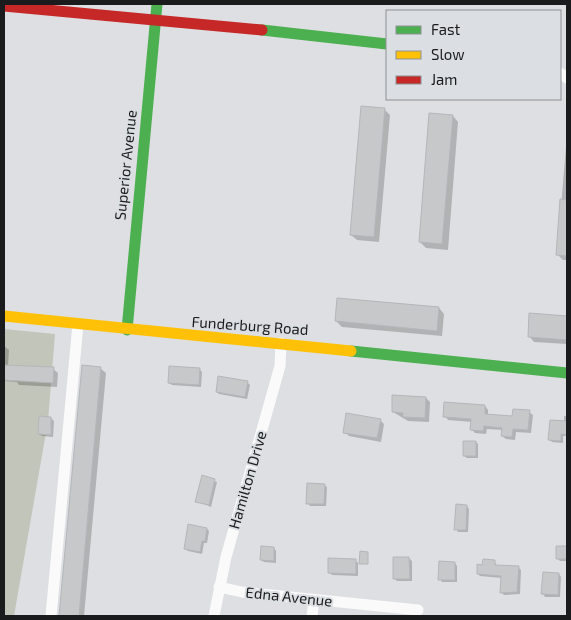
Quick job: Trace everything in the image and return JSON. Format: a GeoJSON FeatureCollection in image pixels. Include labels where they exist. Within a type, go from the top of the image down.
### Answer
{"type":"FeatureCollection","features":[{"type":"Feature","properties":{"kind":"street","name":"Superior Avenue"},"geometry":{"type":"LineString","coordinates":[[126,330],[157,4]]}},
{"type":"Feature","properties":{"kind":"street"},"geometry":{"type":"LineString","coordinates":[[4,6],[228,26],[386,44]]}},
{"type":"Feature","properties":{"kind":"street","name":"Funderburg Road"},"geometry":{"type":"LineString","coordinates":[[4,316],[126,330],[281,343],[567,373]]}},
{"type":"Feature","properties":{"kind":"street"},"geometry":{"type":"LineString","coordinates":[[51,616],[78,324]]}},
{"type":"Feature","properties":{"kind":"street","name":"Hamilton Drive"},"geometry":{"type":"LineString","coordinates":[[214,616],[219,587],[280,366],[281,343]]}},
{"type":"Feature","properties":{"kind":"street","name":"Edna Avenue"},"geometry":{"type":"LineString","coordinates":[[219,587],[242,592],[418,610]]}},
{"type":"Feature","properties":{"kind":"street"},"geometry":{"type":"LineString","coordinates":[[312,616],[314,600]]}},
{"type":"Feature","properties":{"kind":"shaded area"},"geometry":{"type":"Polygon","coordinates":[[[4,329],[55,334],[48,421],[14,616],[4,616],[4,329]]]}},
{"type":"Feature","properties":{"kind":"building"},"geometry":{"type":"Polygon","coordinates":[[[361,106],[385,108],[374,237],[350,235],[361,106]]]}},
{"type":"Feature","properties":{"kind":"building"},"geometry":{"type":"Polygon","coordinates":[[[429,113],[453,115],[442,244],[419,242],[429,113]]]}},
{"type":"Feature","properties":{"kind":"building"},"geometry":{"type":"Polygon","coordinates":[[[560,199],[567,200],[567,256],[556,255],[560,199]]]}},
{"type":"Feature","properties":{"kind":"building"},"geometry":{"type":"Polygon","coordinates":[[[337,298],[439,307],[437,331],[335,321],[337,298]]]}},
{"type":"Feature","properties":{"kind":"building"},"geometry":{"type":"Polygon","coordinates":[[[529,313],[567,316],[567,340],[528,337],[529,313]]]}},
{"type":"Feature","properties":{"kind":"building"},"geometry":{"type":"Polygon","coordinates":[[[4,365],[54,367],[53,383],[4,380],[4,365]]]}},
{"type":"Feature","properties":{"kind":"building"},"geometry":{"type":"Polygon","coordinates":[[[82,365],[101,367],[79,616],[59,616],[82,365]]]}},
{"type":"Feature","properties":{"kind":"building"},"geometry":{"type":"Polygon","coordinates":[[[169,366],[200,368],[199,385],[168,383],[169,366]]]}},
{"type":"Feature","properties":{"kind":"building"},"geometry":{"type":"Polygon","coordinates":[[[218,376],[248,381],[245,397],[216,392],[218,376]]]}},
{"type":"Feature","properties":{"kind":"building"},"geometry":{"type":"Polygon","coordinates":[[[392,395],[426,397],[425,418],[403,417],[403,413],[392,412],[392,395]]]}},
{"type":"Feature","properties":{"kind":"building"},"geometry":{"type":"Polygon","coordinates":[[[444,402],[485,405],[485,414],[512,416],[513,409],[530,410],[528,430],[513,429],[512,437],[501,436],[502,428],[484,426],[483,431],[470,430],[471,419],[443,417],[444,402]]]}},
{"type":"Feature","properties":{"kind":"building"},"geometry":{"type":"Polygon","coordinates":[[[346,413],[381,419],[377,438],[343,433],[346,413]]]}},
{"type":"Feature","properties":{"kind":"building"},"geometry":{"type":"Polygon","coordinates":[[[39,416],[51,417],[51,435],[38,434],[39,416]]]}},
{"type":"Feature","properties":{"kind":"building"},"geometry":{"type":"Polygon","coordinates":[[[550,420],[567,421],[567,435],[561,434],[561,441],[548,440],[550,420]]]}},
{"type":"Feature","properties":{"kind":"building"},"geometry":{"type":"Polygon","coordinates":[[[463,441],[476,441],[476,456],[463,456],[463,441]]]}},
{"type":"Feature","properties":{"kind":"building"},"geometry":{"type":"Polygon","coordinates":[[[202,475],[215,479],[209,505],[195,502],[202,475]]]}},
{"type":"Feature","properties":{"kind":"building"},"geometry":{"type":"Polygon","coordinates":[[[307,483],[325,484],[324,504],[306,504],[307,483]]]}},
{"type":"Feature","properties":{"kind":"building"},"geometry":{"type":"Polygon","coordinates":[[[456,504],[467,505],[466,530],[454,530],[456,504]]]}},
{"type":"Feature","properties":{"kind":"building"},"geometry":{"type":"Polygon","coordinates":[[[188,524],[207,528],[205,541],[202,541],[200,552],[184,549],[188,524]]]}},
{"type":"Feature","properties":{"kind":"building"},"geometry":{"type":"Polygon","coordinates":[[[261,546],[274,547],[274,561],[260,560],[261,546]]]}},
{"type":"Feature","properties":{"kind":"building"},"geometry":{"type":"Polygon","coordinates":[[[556,546],[567,546],[567,559],[556,559],[556,546]]]}},
{"type":"Feature","properties":{"kind":"building"},"geometry":{"type":"Polygon","coordinates":[[[360,551],[368,552],[368,564],[359,564],[360,551]]]}},
{"type":"Feature","properties":{"kind":"building"},"geometry":{"type":"Polygon","coordinates":[[[393,557],[409,557],[410,579],[393,579],[393,557]]]}},
{"type":"Feature","properties":{"kind":"building"},"geometry":{"type":"Polygon","coordinates":[[[328,558],[356,559],[356,574],[328,573],[328,558]]]}},
{"type":"Feature","properties":{"kind":"building"},"geometry":{"type":"Polygon","coordinates":[[[483,559],[495,560],[495,565],[519,566],[517,592],[500,593],[501,576],[477,574],[477,564],[482,565],[483,559]]]}},
{"type":"Feature","properties":{"kind":"building"},"geometry":{"type":"Polygon","coordinates":[[[439,561],[455,562],[455,580],[438,580],[439,561]]]}},
{"type":"Feature","properties":{"kind":"building"},"geometry":{"type":"Polygon","coordinates":[[[543,572],[559,573],[558,595],[541,594],[543,572]]]}},
{"type":"Feature","properties":{"kind":"traffic: fast"},"geometry":{"type":"LineString","coordinates":[[127,330],[157,4]]}},
{"type":"Feature","properties":{"kind":"traffic: fast"},"geometry":{"type":"LineString","coordinates":[[262,30],[386,44]]}},
{"type":"Feature","properties":{"kind":"traffic: fast"},"geometry":{"type":"LineString","coordinates":[[351,351],[567,373]]}},
{"type":"Feature","properties":{"kind":"traffic: slow"},"geometry":{"type":"LineString","coordinates":[[4,316],[351,351]]}},
{"type":"Feature","properties":{"kind":"traffic: jam"},"geometry":{"type":"LineString","coordinates":[[4,6],[262,30]]}}]}
